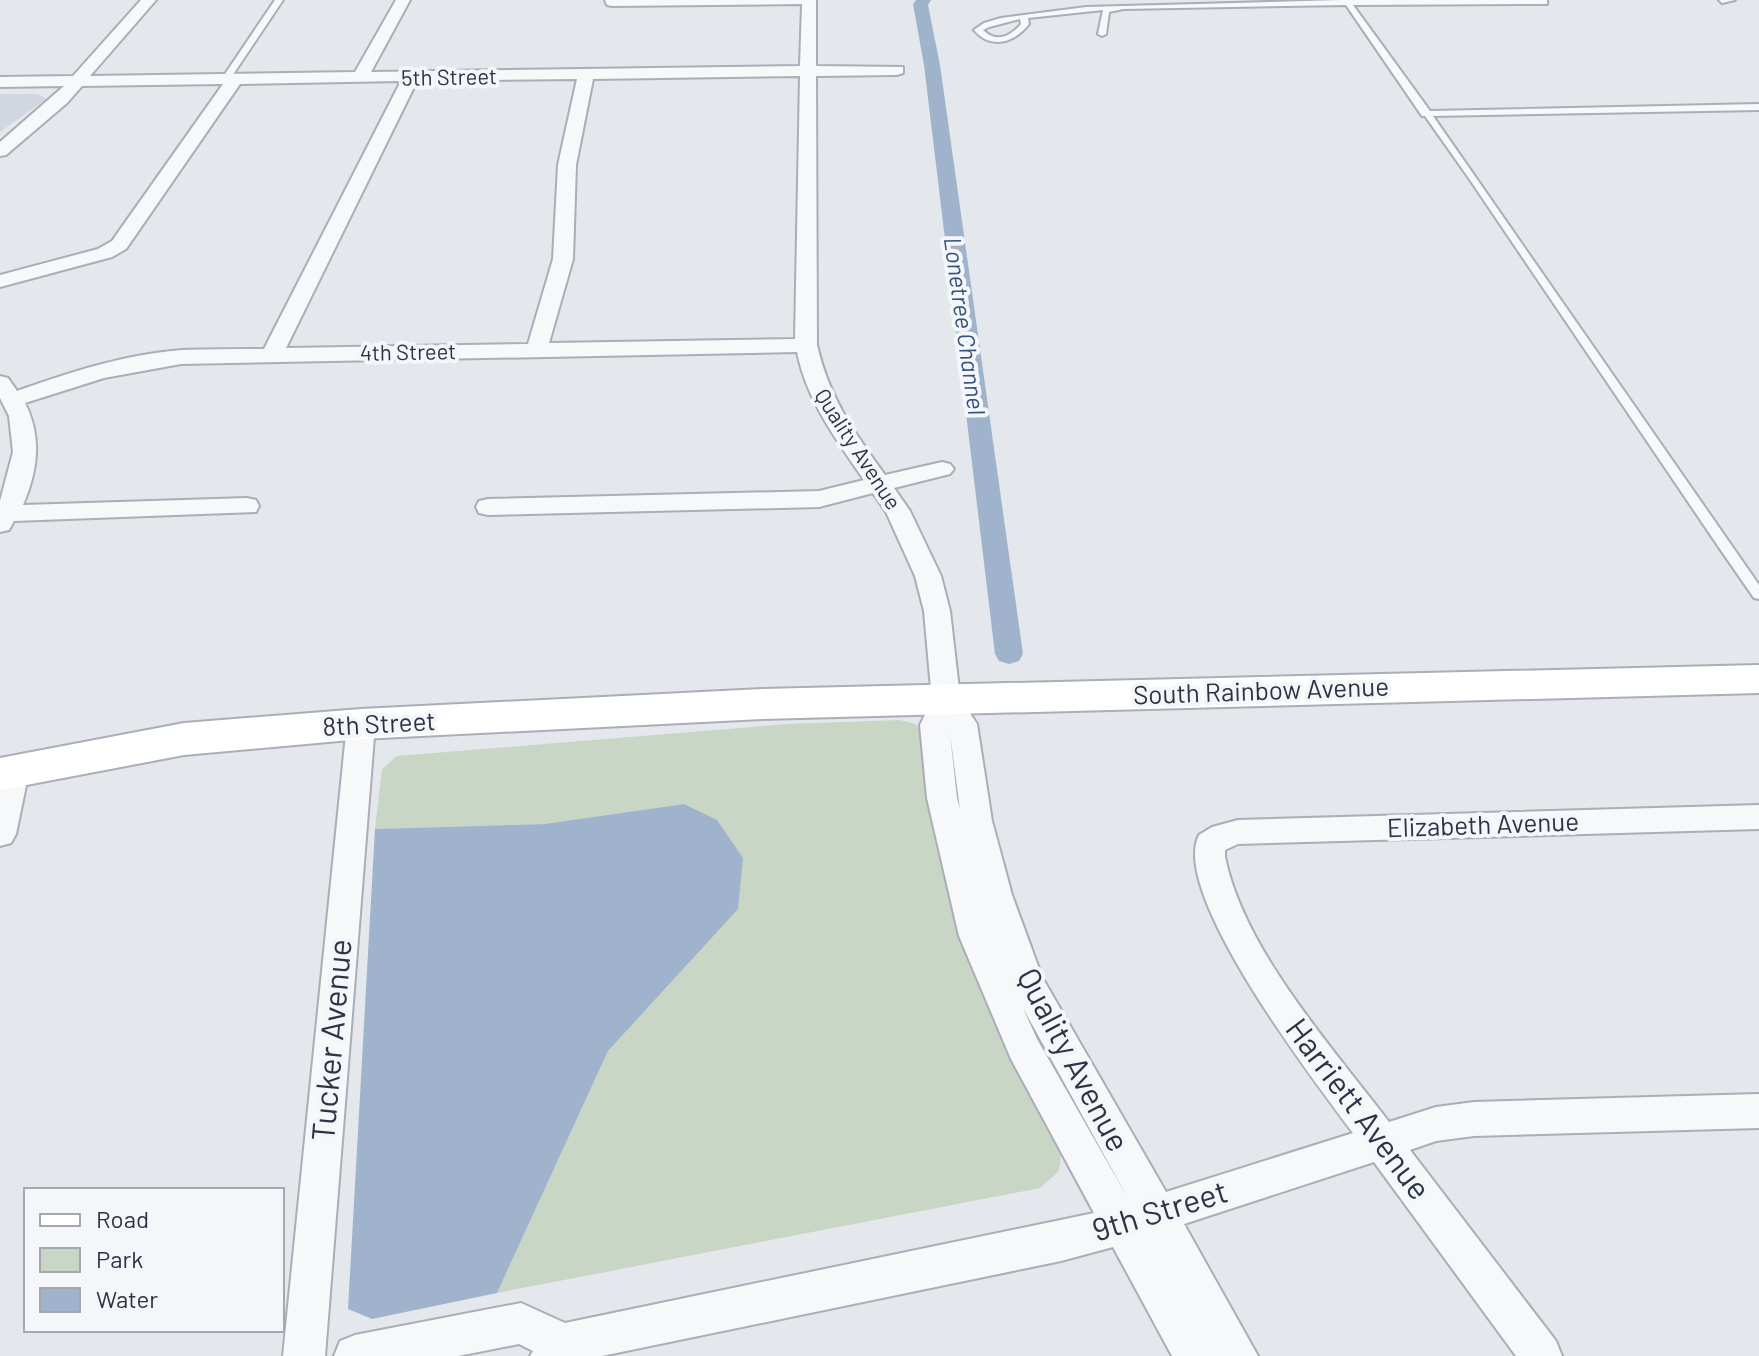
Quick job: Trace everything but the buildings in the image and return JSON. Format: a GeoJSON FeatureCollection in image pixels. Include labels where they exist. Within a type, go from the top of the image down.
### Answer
{"type":"FeatureCollection","features":[{"type":"Feature","properties":{"kind":"street"},"geometry":{"type":"LineString","coordinates":[[0,151],[76,83],[149,0]]}},
{"type":"Feature","properties":{"kind":"street"},"geometry":{"type":"LineString","coordinates":[[360,78],[403,0]]}},
{"type":"Feature","properties":{"kind":"street"},"geometry":{"type":"LineString","coordinates":[[612,1],[809,0]]}},
{"type":"Feature","properties":{"kind":"street","name":"Quality Avenue"},"geometry":{"type":"LineString","coordinates":[[809,0],[806,345],[813,377],[832,417],[898,511],[928,576],[937,611],[946,700],[963,724],[977,821],[996,895],[1027,982],[1237,1356]]}},
{"type":"Feature","properties":{"kind":"street","name":"5th Street"},"geometry":{"type":"LineString","coordinates":[[0,82],[897,70]]}},
{"type":"Feature","properties":{"kind":"street"},"geometry":{"type":"LineString","coordinates":[[537,349],[563,259],[567,165],[586,74]]}},
{"type":"Feature","properties":{"kind":"street"},"geometry":{"type":"LineString","coordinates":[[272,354],[411,78]]}},
{"type":"Feature","properties":{"kind":"street"},"geometry":{"type":"LineString","coordinates":[[0,281],[105,253],[119,245],[229,80]]}},
{"type":"Feature","properties":{"kind":"street","name":"4th Street"},"geometry":{"type":"LineString","coordinates":[[7,391],[130,363],[181,357],[806,345]]}},
{"type":"Feature","properties":{"kind":"street"},"geometry":{"type":"LineString","coordinates":[[7,391],[25,423],[25,456],[19,486],[4,518],[247,506]]}},
{"type":"Feature","properties":{"kind":"street"},"geometry":{"type":"LineString","coordinates":[[488,507],[819,499],[942,469]]}},
{"type":"Feature","properties":{"kind":"street","name":"South Rainbow Avenue"},"geometry":{"type":"LineString","coordinates":[[762,704],[1759,679]]}},
{"type":"Feature","properties":{"kind":"street","name":"Quality Avenue"},"geometry":{"type":"LineString","coordinates":[[946,700],[934,725],[942,798],[976,936],[1023,1048],[1195,1356]]}},
{"type":"Feature","properties":{"kind":"street","name":"8th Street"},"geometry":{"type":"LineString","coordinates":[[7,773],[184,739],[361,724],[762,704]]}},
{"type":"Feature","properties":{"kind":"street","name":"Tucker Avenue"},"geometry":{"type":"LineString","coordinates":[[304,1356],[361,724]]}},
{"type":"Feature","properties":{"kind":"street"},"geometry":{"type":"LineString","coordinates":[[0,834],[7,773]]}},
{"type":"Feature","properties":{"kind":"street","name":"Elizabeth Avenue"},"geometry":{"type":"LineString","coordinates":[[1210,844],[1238,832],[1759,817]]}},
{"type":"Feature","properties":{"kind":"street","name":"Harriett Avenue"},"geometry":{"type":"LineString","coordinates":[[1210,844],[1212,872],[1230,915],[1275,999],[1541,1356]]}},
{"type":"Feature","properties":{"kind":"street","name":"9th Street"},"geometry":{"type":"LineString","coordinates":[[355,1356],[521,1323],[566,1349],[1123,1225],[1436,1124],[1474,1119],[1759,1111]]}},
{"type":"Feature","properties":{"kind":"lane"},"geometry":{"type":"LineString","coordinates":[[229,80],[279,0]]}},
{"type":"Feature","properties":{"kind":"lane"},"geometry":{"type":"LineString","coordinates":[[1722,1],[1731,0]]}},
{"type":"Feature","properties":{"kind":"lane"},"geometry":{"type":"LineString","coordinates":[[1024,18],[1025,24],[1018,36],[1010,40],[988,39],[978,30],[983,24],[1024,18],[1116,8],[1347,2],[1544,2]]}},
{"type":"Feature","properties":{"kind":"lane"},"geometry":{"type":"LineString","coordinates":[[1347,2],[1470,174],[1653,445],[1759,595]]}},
{"type":"Feature","properties":{"kind":"lane"},"geometry":{"type":"LineString","coordinates":[[1102,34],[1106,11],[1116,8]]}},
{"type":"Feature","properties":{"kind":"lane"},"geometry":{"type":"LineString","coordinates":[[1425,114],[1759,107]]}},
{"type":"Feature","properties":{"kind":"shaded area"},"geometry":{"type":"Polygon","coordinates":[[[0,94],[38,94],[46,99],[0,132],[0,94]]]}},
{"type":"Feature","properties":{"kind":"green space"},"geometry":{"type":"Polygon","coordinates":[[[900,720],[915,724],[925,735],[930,809],[949,900],[990,1008],[1022,1075],[1062,1145],[1059,1171],[1040,1188],[497,1293],[608,1051],[737,909],[684,804],[544,824],[375,829],[382,769],[397,756],[787,724],[900,720]]]}},
{"type":"Feature","properties":{"kind":"water"},"geometry":{"type":"Polygon","coordinates":[[[684,804],[717,820],[743,858],[738,909],[608,1051],[497,1293],[372,1319],[348,1309],[375,829],[544,824],[684,804]]]}},
{"type":"Feature","properties":{"kind":"waterway","name":"Lonetree Channel"},"geometry":{"type":"LineString","coordinates":[[924,0],[920,4],[932,65],[1009,654]]}}]}
